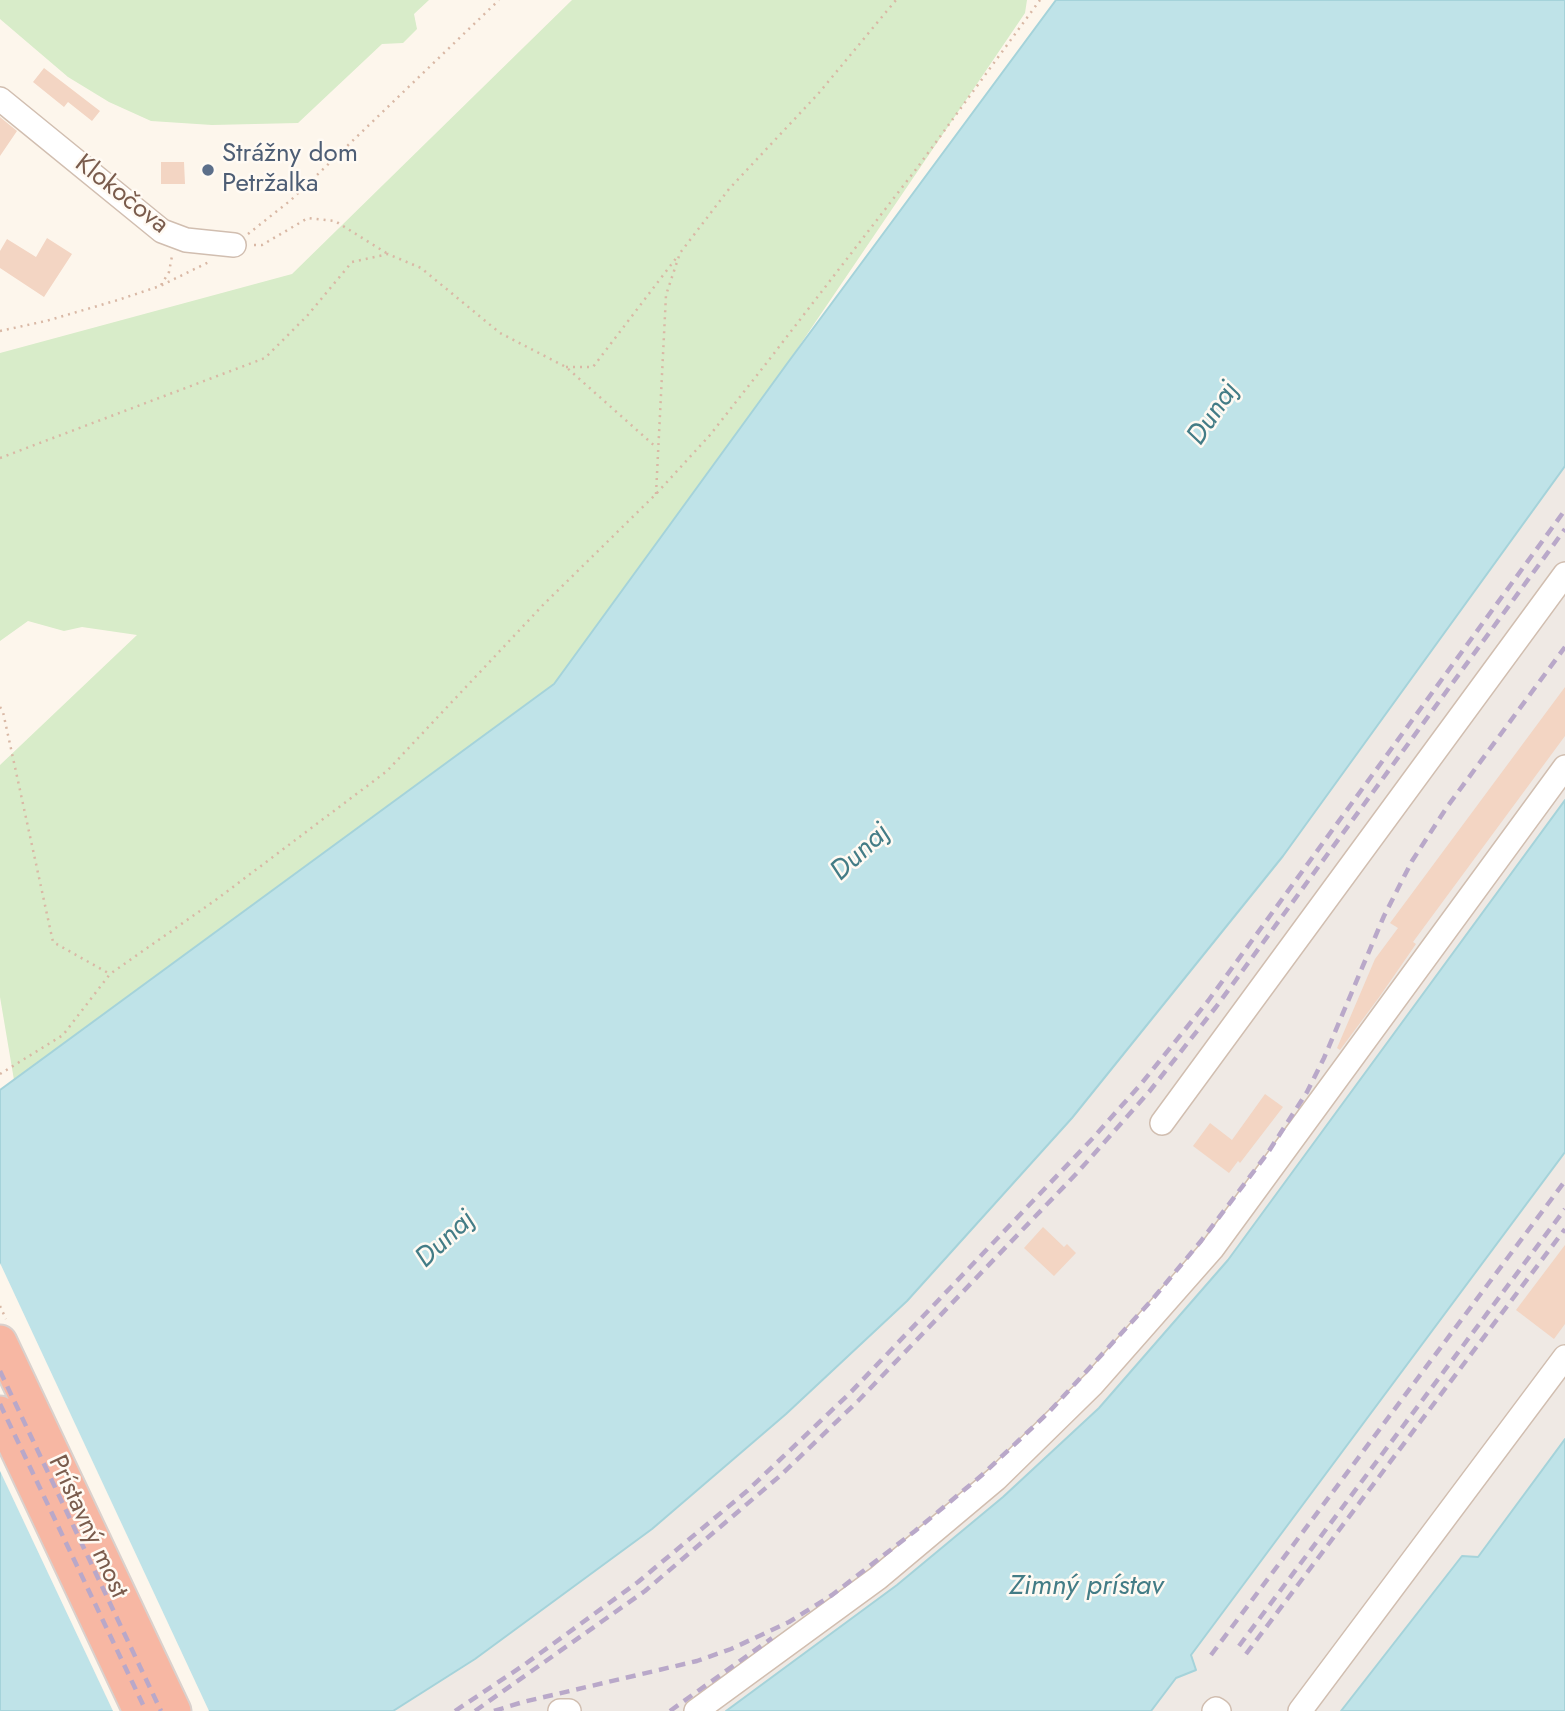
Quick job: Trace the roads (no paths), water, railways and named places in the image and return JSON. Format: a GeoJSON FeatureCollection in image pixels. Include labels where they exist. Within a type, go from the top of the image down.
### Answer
{"type":"FeatureCollection","features":[{"type":"Feature","properties":{"kind":"highway","name":"Prístavný most"},"geometry":{"type":"LineString","coordinates":[[0,1342],[174,1711]]}},
{"type":"Feature","properties":{"kind":"highway","name":"Prístavný most"},"geometry":{"type":"LineString","coordinates":[[0,1413],[140,1711]]}},
{"type":"Feature","properties":{"kind":"street","name":"Klokočova"},"geometry":{"type":"LineString","coordinates":[[0,99],[162,231],[186,240],[234,246]]}},
{"type":"Feature","properties":{"kind":"street"},"geometry":{"type":"LineString","coordinates":[[1162,1123],[1565,574]]}},
{"type":"Feature","properties":{"kind":"street"},"geometry":{"type":"LineString","coordinates":[[696,1711],[878,1578],[996,1479],[1093,1384],[1212,1249],[1565,766]]}},
{"type":"Feature","properties":{"kind":"street"},"geometry":{"type":"LineString","coordinates":[[1300,1711],[1565,1357]]}},
{"type":"Feature","properties":{"kind":"street"},"geometry":{"type":"LineString","coordinates":[[560,1711],[569,1711]]}},
{"type":"Feature","properties":{"kind":"water","name":"Dunaj"},"geometry":{"type":"Polygon","coordinates":[[[1056,0],[1565,0],[1565,466],[1283,856],[1072,1118],[907,1301],[786,1414],[652,1529],[475,1659],[393,1711],[0,1711],[0,1090],[554,684],[1056,0]]]}},
{"type":"Feature","properties":{"kind":"water","name":"Zimný prístav"},"geometry":{"type":"Polygon","coordinates":[[[1565,800],[1565,1152],[1191,1655],[1196,1670],[1176,1678],[1151,1711],[726,1711],[897,1585],[1003,1497],[1099,1408],[1228,1260],[1565,800]]]}},
{"type":"Feature","properties":{"kind":"water"},"geometry":{"type":"Polygon","coordinates":[[[1565,1439],[1565,1711],[1341,1711],[1462,1556],[1478,1557],[1565,1439]]]}},
{"type":"Feature","properties":{"kind":"railway"},"geometry":{"type":"LineString","coordinates":[[455,1711],[524,1665],[638,1582],[747,1491],[850,1393],[1093,1138],[1208,1001],[1565,510]]}},
{"type":"Feature","properties":{"kind":"railway"},"geometry":{"type":"LineString","coordinates":[[475,1711],[645,1591],[781,1475],[858,1401],[1077,1173],[1149,1092],[1216,1007],[1565,529]]}},
{"type":"Feature","properties":{"kind":"railway"},"geometry":{"type":"LineString","coordinates":[[494,1711],[697,1661],[731,1649],[789,1622],[832,1595],[915,1531],[982,1475],[1049,1412],[1151,1301],[1267,1154],[1307,1092],[1324,1058],[1384,916],[1412,861],[1447,807],[1565,647]]}},
{"type":"Feature","properties":{"kind":"railway"},"geometry":{"type":"LineString","coordinates":[[1211,1655],[1565,1181]]}},
{"type":"Feature","properties":{"kind":"railway"},"geometry":{"type":"LineString","coordinates":[[1239,1646],[1565,1209]]}},
{"type":"Feature","properties":{"kind":"railway"},"geometry":{"type":"LineString","coordinates":[[1246,1654],[1565,1229]]}},
{"type":"Feature","properties":{"kind":"railway"},"geometry":{"type":"LineString","coordinates":[[0,1371],[161,1711]]}},
{"type":"Feature","properties":{"kind":"railway"},"geometry":{"type":"LineString","coordinates":[[0,1404],[146,1711]]}},
{"type":"Feature","properties":{"kind":"railway"},"geometry":{"type":"LineString","coordinates":[[670,1711],[772,1638]]}},
{"type":"Feature","properties":{"kind":"place","name":"Strážny dom Petržalka"},"geometry":{"type":"Point","coordinates":[208,170]}}]}
